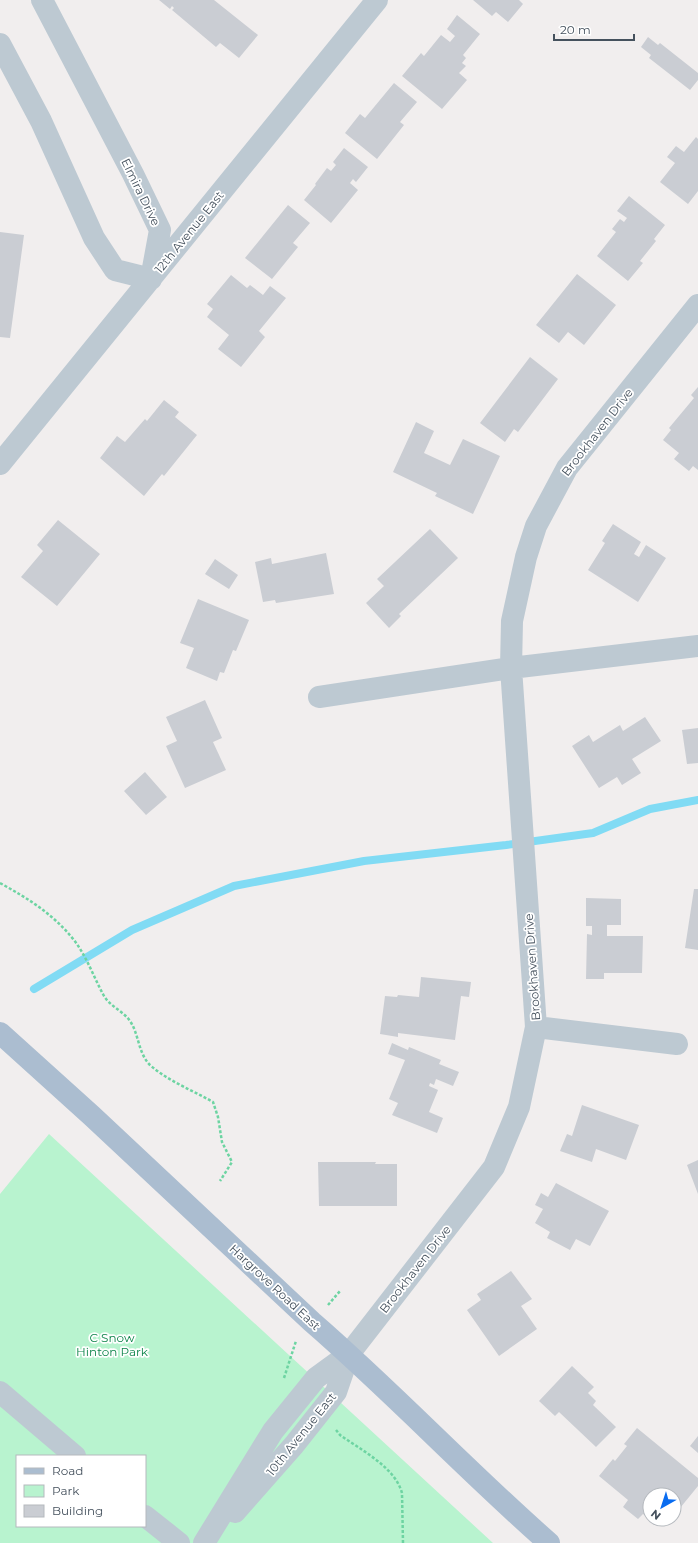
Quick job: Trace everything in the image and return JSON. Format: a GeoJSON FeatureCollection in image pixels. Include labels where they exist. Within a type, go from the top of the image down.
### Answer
{"type":"FeatureCollection","features":[{"type":"Feature","properties":{"kind":"main road","name":"Hargrove Road East"},"geometry":{"type":"LineString","coordinates":[[0,1033],[92,1116],[312,1322],[349,1354],[549,1543]]}},
{"type":"Feature","properties":{"kind":"street","name":"Elmira Drive"},"geometry":{"type":"LineString","coordinates":[[42,0],[134,174],[160,230],[151,279]]}},
{"type":"Feature","properties":{"kind":"street","name":"12th Avenue East"},"geometry":{"type":"LineString","coordinates":[[0,464],[377,0]]}},
{"type":"Feature","properties":{"kind":"street"},"geometry":{"type":"LineString","coordinates":[[0,44],[41,121],[94,238],[115,270],[151,279]]}},
{"type":"Feature","properties":{"kind":"street","name":"Brookhaven Drive"},"geometry":{"type":"LineString","coordinates":[[349,1354],[494,1167],[519,1107],[536,1027],[511,668],[512,621],[526,557],[536,526],[567,468],[698,305]]}},
{"type":"Feature","properties":{"kind":"street"},"geometry":{"type":"LineString","coordinates":[[319,696],[511,668],[698,646]]}},
{"type":"Feature","properties":{"kind":"street"},"geometry":{"type":"LineString","coordinates":[[536,1027],[677,1044]]}},
{"type":"Feature","properties":{"kind":"street","name":"10th Avenue East"},"geometry":{"type":"LineString","coordinates":[[204,1543],[273,1431],[316,1378],[349,1354]]}},
{"type":"Feature","properties":{"kind":"street","name":"10th Avenue East"},"geometry":{"type":"LineString","coordinates":[[208,1543],[294,1445],[336,1392],[349,1354]]}},
{"type":"Feature","properties":{"kind":"street"},"geometry":{"type":"LineString","coordinates":[[0,1392],[75,1455]]}},
{"type":"Feature","properties":{"kind":"street"},"geometry":{"type":"LineString","coordinates":[[146,1517],[179,1543]]}},
{"type":"Feature","properties":{"kind":"path"},"geometry":{"type":"LineString","coordinates":[[0,883],[47,912],[74,941],[95,975],[104,996],[113,1007],[130,1022],[142,1052],[149,1064],[164,1076],[213,1102],[218,1118],[222,1142],[232,1162],[220,1181]]}},
{"type":"Feature","properties":{"kind":"green space","name":"C Snow Hinton Park"},"geometry":{"type":"Polygon","coordinates":[[[49,1134],[493,1543],[0,1543],[0,1194],[49,1134]]]}},
{"type":"Feature","properties":{"kind":"building"},"geometry":{"type":"Polygon","coordinates":[[[159,0],[214,0],[258,35],[239,58],[220,43],[216,47],[172,10],[174,8],[172,6],[170,9],[159,0]]]}},
{"type":"Feature","properties":{"kind":"building"},"geometry":{"type":"Polygon","coordinates":[[[473,0],[519,0],[523,4],[508,22],[496,12],[492,16],[473,0]]]}},
{"type":"Feature","properties":{"kind":"building"},"geometry":{"type":"Polygon","coordinates":[[[457,15],[480,34],[463,55],[466,58],[462,63],[466,66],[459,73],[467,80],[442,109],[402,76],[421,53],[424,56],[441,35],[450,42],[455,36],[447,29],[457,15]]]}},
{"type":"Feature","properties":{"kind":"building"},"geometry":{"type":"Polygon","coordinates":[[[648,37],[658,45],[660,43],[698,73],[698,80],[690,90],[649,58],[651,55],[641,47],[648,37]]]}},
{"type":"Feature","properties":{"kind":"building"},"geometry":{"type":"Polygon","coordinates":[[[394,83],[417,102],[400,122],[404,125],[377,159],[345,133],[360,114],[365,118],[394,83]]]}},
{"type":"Feature","properties":{"kind":"building"},"geometry":{"type":"Polygon","coordinates":[[[696,137],[698,139],[698,191],[688,204],[660,182],[675,163],[667,157],[676,146],[684,152],[696,137]]]}},
{"type":"Feature","properties":{"kind":"building"},"geometry":{"type":"Polygon","coordinates":[[[344,148],[368,167],[356,182],[353,179],[350,183],[358,190],[331,223],[304,200],[327,168],[331,171],[336,165],[333,162],[344,148]]]}},
{"type":"Feature","properties":{"kind":"building"},"geometry":{"type":"Polygon","coordinates":[[[629,196],[665,225],[654,239],[656,241],[640,261],[643,263],[628,281],[597,256],[616,232],[612,229],[620,219],[624,222],[627,218],[617,211],[629,196]]]}},
{"type":"Feature","properties":{"kind":"building"},"geometry":{"type":"Polygon","coordinates":[[[288,205],[310,223],[293,243],[298,247],[272,279],[245,258],[288,205]]]}},
{"type":"Feature","properties":{"kind":"building"},"geometry":{"type":"Polygon","coordinates":[[[0,232],[24,235],[10,338],[0,337],[0,232]]]}},
{"type":"Feature","properties":{"kind":"building"},"geometry":{"type":"Polygon","coordinates":[[[577,274],[616,305],[584,345],[568,332],[559,343],[536,325],[577,274]]]}},
{"type":"Feature","properties":{"kind":"building"},"geometry":{"type":"Polygon","coordinates":[[[231,275],[247,288],[250,285],[263,295],[270,286],[286,298],[259,331],[265,337],[241,367],[218,349],[229,335],[207,317],[213,309],[207,304],[231,275]]]}},
{"type":"Feature","properties":{"kind":"building"},"geometry":{"type":"Polygon","coordinates":[[[530,357],[558,379],[518,432],[514,429],[505,442],[480,423],[530,357]]]}},
{"type":"Feature","properties":{"kind":"building"},"geometry":{"type":"Polygon","coordinates":[[[698,387],[698,470],[693,466],[689,471],[674,459],[679,453],[663,440],[671,430],[669,428],[694,398],[691,395],[698,387]]]}},
{"type":"Feature","properties":{"kind":"building"},"geometry":{"type":"Polygon","coordinates":[[[164,400],[179,412],[175,417],[197,435],[164,476],[162,474],[144,496],[100,458],[117,436],[125,442],[145,419],[147,421],[164,400]]]}},
{"type":"Feature","properties":{"kind":"building"},"geometry":{"type":"Polygon","coordinates":[[[416,422],[434,431],[424,453],[450,465],[463,439],[500,456],[473,514],[435,496],[437,493],[393,472],[416,422]]]}},
{"type":"Feature","properties":{"kind":"building"},"geometry":{"type":"Polygon","coordinates":[[[58,520],[100,554],[57,606],[21,577],[43,551],[37,545],[58,520]]]}},
{"type":"Feature","properties":{"kind":"building"},"geometry":{"type":"Polygon","coordinates":[[[613,524],[641,542],[634,554],[639,557],[646,545],[666,558],[638,602],[588,570],[605,543],[602,541],[613,524]]]}},
{"type":"Feature","properties":{"kind":"building"},"geometry":{"type":"Polygon","coordinates":[[[430,529],[458,558],[399,614],[401,616],[389,628],[366,603],[384,586],[377,579],[430,529]]]}},
{"type":"Feature","properties":{"kind":"building"},"geometry":{"type":"Polygon","coordinates":[[[326,553],[334,594],[276,603],[275,600],[263,602],[255,562],[271,558],[272,564],[326,553]]]}},
{"type":"Feature","properties":{"kind":"building"},"geometry":{"type":"Polygon","coordinates":[[[215,559],[238,575],[229,589],[205,574],[215,559]]]}},
{"type":"Feature","properties":{"kind":"building"},"geometry":{"type":"Polygon","coordinates":[[[198,599],[249,620],[236,651],[233,650],[224,673],[220,672],[217,681],[186,668],[194,648],[180,643],[198,599]]]}},
{"type":"Feature","properties":{"kind":"building"},"geometry":{"type":"Polygon","coordinates":[[[205,700],[222,738],[213,742],[226,770],[185,788],[166,746],[177,741],[166,717],[205,700]]]}},
{"type":"Feature","properties":{"kind":"building"},"geometry":{"type":"Polygon","coordinates":[[[645,717],[661,741],[632,759],[641,773],[622,785],[617,777],[599,788],[572,746],[589,735],[593,742],[620,725],[623,731],[645,717]]]}},
{"type":"Feature","properties":{"kind":"building"},"geometry":{"type":"Polygon","coordinates":[[[698,728],[698,763],[687,764],[682,730],[698,728]]]}},
{"type":"Feature","properties":{"kind":"building"},"geometry":{"type":"Polygon","coordinates":[[[145,772],[167,797],[146,815],[124,791],[145,772]]]}},
{"type":"Feature","properties":{"kind":"building"},"geometry":{"type":"Polygon","coordinates":[[[694,889],[698,889],[698,950],[685,948],[694,889]]]}},
{"type":"Feature","properties":{"kind":"building"},"geometry":{"type":"Polygon","coordinates":[[[586,898],[621,899],[621,925],[607,925],[607,936],[643,936],[642,973],[604,973],[604,979],[586,979],[587,934],[592,935],[592,926],[586,926],[586,898]]]}},
{"type":"Feature","properties":{"kind":"building"},"geometry":{"type":"Polygon","coordinates":[[[421,977],[471,982],[469,997],[461,996],[455,1040],[398,1033],[398,1037],[380,1034],[385,996],[397,997],[398,995],[419,997],[421,977]]]}},
{"type":"Feature","properties":{"kind":"building"},"geometry":{"type":"Polygon","coordinates":[[[392,1043],[408,1050],[409,1047],[441,1060],[439,1064],[459,1072],[453,1086],[436,1079],[434,1085],[430,1083],[429,1086],[438,1090],[429,1112],[443,1118],[437,1133],[392,1115],[398,1103],[389,1099],[405,1060],[388,1054],[392,1043]]]}},
{"type":"Feature","properties":{"kind":"building"},"geometry":{"type":"Polygon","coordinates":[[[582,1105],[639,1125],[626,1160],[596,1149],[592,1162],[560,1151],[567,1134],[572,1136],[582,1105]]]}},
{"type":"Feature","properties":{"kind":"building"},"geometry":{"type":"Polygon","coordinates":[[[698,1160],[698,1194],[687,1165],[698,1160]]]}},
{"type":"Feature","properties":{"kind":"building"},"geometry":{"type":"Polygon","coordinates":[[[318,1162],[376,1162],[375,1164],[397,1164],[397,1206],[319,1206],[318,1162]]]}},
{"type":"Feature","properties":{"kind":"building"},"geometry":{"type":"Polygon","coordinates":[[[556,1183],[609,1211],[590,1246],[576,1239],[570,1250],[547,1238],[550,1232],[535,1223],[543,1209],[535,1205],[541,1193],[548,1197],[556,1183]]]}},
{"type":"Feature","properties":{"kind":"building"},"geometry":{"type":"Polygon","coordinates":[[[511,1271],[532,1299],[521,1306],[537,1329],[499,1356],[467,1310],[481,1300],[477,1294],[511,1271]]]}},
{"type":"Feature","properties":{"kind":"building"},"geometry":{"type":"Polygon","coordinates":[[[572,1366],[594,1387],[588,1393],[596,1401],[593,1405],[616,1427],[596,1447],[559,1412],[555,1416],[539,1401],[572,1366]]]}},
{"type":"Feature","properties":{"kind":"building"},"geometry":{"type":"Polygon","coordinates":[[[637,1428],[698,1478],[698,1486],[682,1506],[682,1487],[642,1487],[642,1515],[638,1519],[623,1507],[628,1500],[599,1476],[613,1459],[615,1461],[627,1446],[624,1444],[637,1428]]]}},
{"type":"Feature","properties":{"kind":"building"},"geometry":{"type":"Polygon","coordinates":[[[698,1436],[698,1453],[690,1446],[698,1436]]]}},
{"type":"Feature","properties":{"kind":"waterway"},"geometry":{"type":"LineString","coordinates":[[34,989],[132,930],[234,886],[364,861],[506,845],[593,833],[650,809],[698,800]]}}]}
